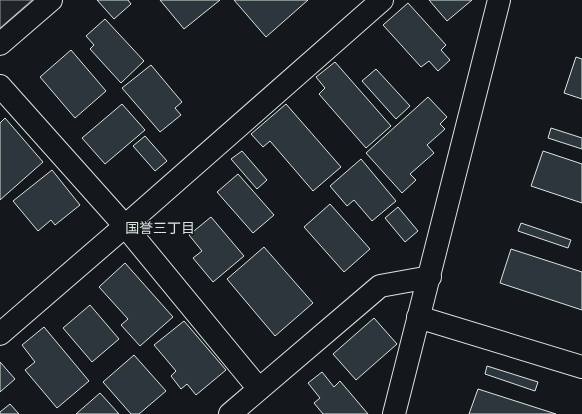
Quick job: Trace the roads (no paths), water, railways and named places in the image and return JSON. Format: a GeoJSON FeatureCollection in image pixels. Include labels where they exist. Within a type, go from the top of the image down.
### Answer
{"type":"FeatureCollection","features":[{"type":"Feature","properties":{"kind":"street"},"geometry":{"type":"LineString","coordinates":[[0,44],[51,0]]}},
{"type":"Feature","properties":{"kind":"street"},"geometry":{"type":"LineString","coordinates":[[0,334],[382,0]]}},
{"type":"Feature","properties":{"kind":"street"},"geometry":{"type":"LineString","coordinates":[[394,414],[418,317],[430,277],[499,0]]}},
{"type":"Feature","properties":{"kind":"street"},"geometry":{"type":"LineString","coordinates":[[0,86],[125,226],[259,389]]}},
{"type":"Feature","properties":{"kind":"street"},"geometry":{"type":"LineString","coordinates":[[230,414],[380,286],[430,277]]}},
{"type":"Feature","properties":{"kind":"street"},"geometry":{"type":"LineString","coordinates":[[418,317],[582,367]]}},
{"type":"Feature","properties":{"kind":"district","name":"国誉三丁目"},"geometry":{"type":"Point","coordinates":[160,228]}}]}
